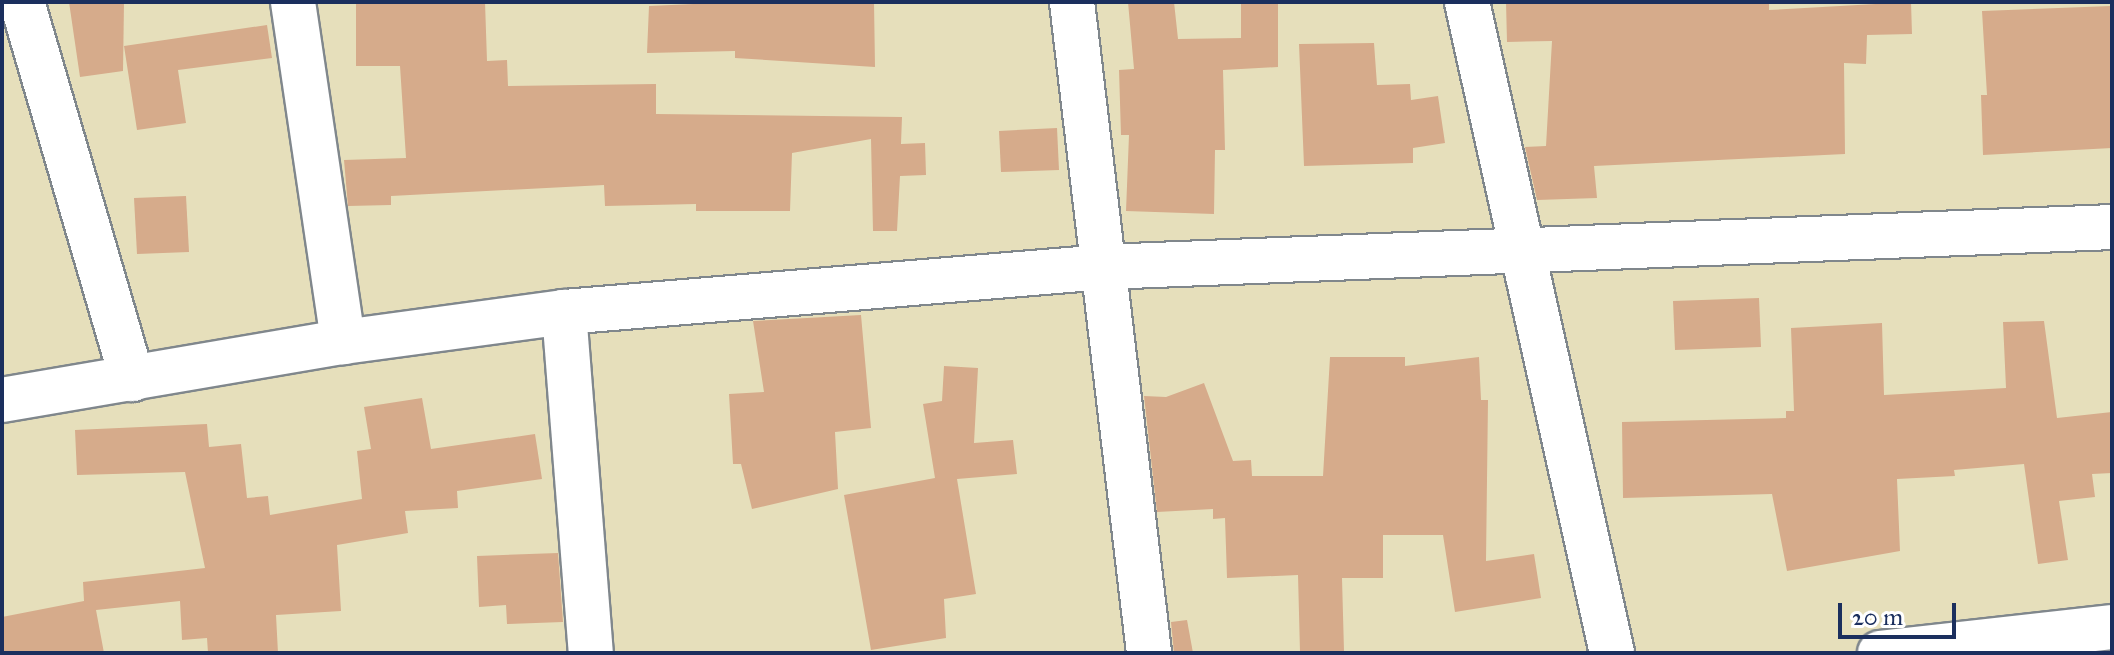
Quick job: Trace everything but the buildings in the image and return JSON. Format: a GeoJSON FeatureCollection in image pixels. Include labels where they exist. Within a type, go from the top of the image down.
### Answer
{"type":"FeatureCollection","features":[{"type":"Feature","properties":{"kind":"street"},"geometry":{"type":"LineString","coordinates":[[22,2],[132,379]]}},
{"type":"Feature","properties":{"kind":"street"},"geometry":{"type":"LineString","coordinates":[[293,2],[343,342]]}},
{"type":"Feature","properties":{"kind":"street"},"geometry":{"type":"LineString","coordinates":[[1072,2],[1149,653]]}},
{"type":"Feature","properties":{"kind":"street"},"geometry":{"type":"LineString","coordinates":[[1467,2],[1612,653]]}},
{"type":"Feature","properties":{"kind":"street"},"geometry":{"type":"LineString","coordinates":[[2,400],[343,342],[564,312],[1104,267],[2112,227]]}},
{"type":"Feature","properties":{"kind":"street"},"geometry":{"type":"LineString","coordinates":[[564,312],[591,653]]}},
{"type":"Feature","properties":{"kind":"street"},"geometry":{"type":"LineString","coordinates":[[1880,653],[2095,636]]}}]}
